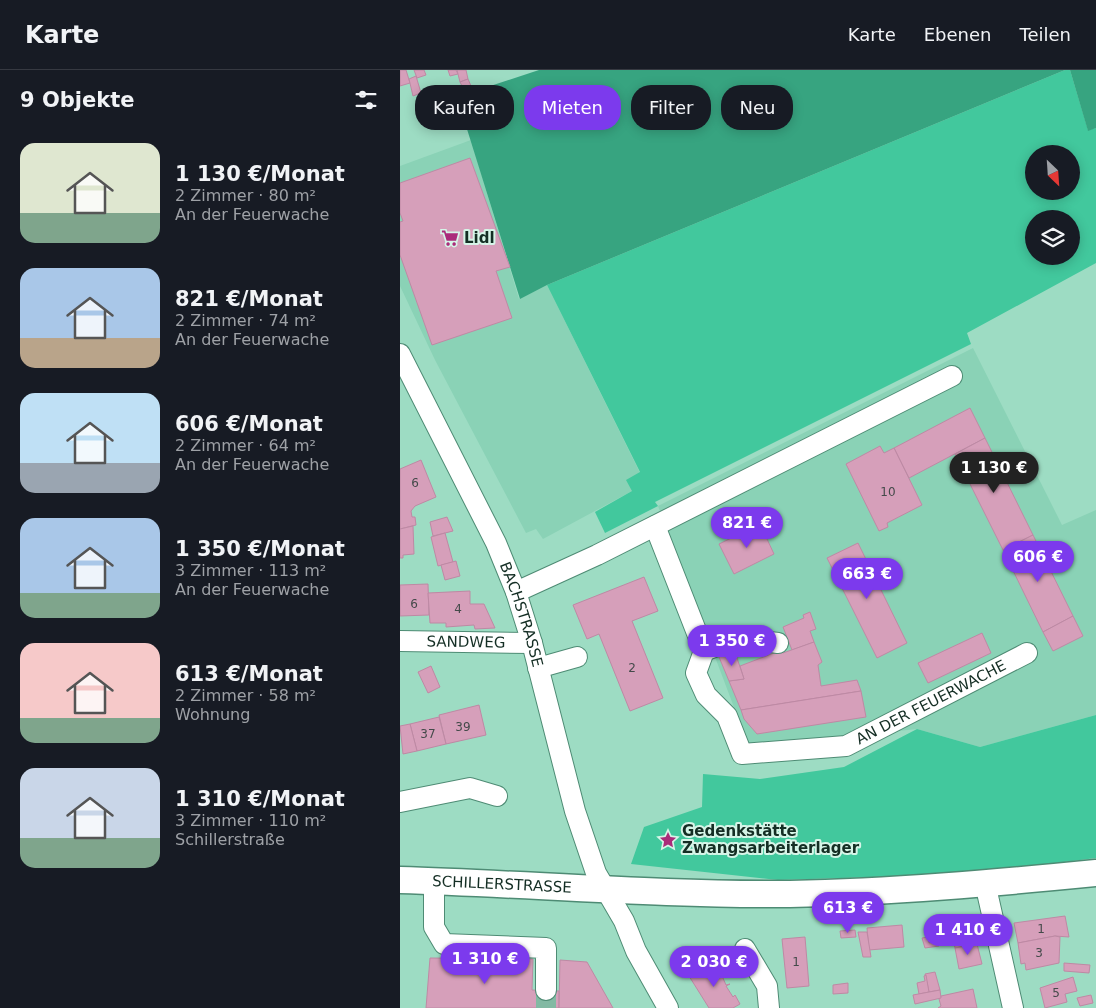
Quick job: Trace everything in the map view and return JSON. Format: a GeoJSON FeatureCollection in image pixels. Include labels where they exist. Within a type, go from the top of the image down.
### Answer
{"type":"FeatureCollection","features":[{"type":"Feature","properties":{"kind":"main road","name":"SCHILLERSTRASSE"},"geometry":{"type":"LineString","coordinates":[[400,880],[790,894],[985,883],[1096,873]]}},
{"type":"Feature","properties":{"kind":"street","name":"BACHSTRASSE"},"geometry":{"type":"LineString","coordinates":[[402,362],[489,526],[516,592],[532,643],[575,810],[596,874],[624,921],[636,951],[668,1008]]}},
{"type":"Feature","properties":{"kind":"street"},"geometry":{"type":"LineString","coordinates":[[516,592],[655,526],[952,376]]}},
{"type":"Feature","properties":{"kind":"street"},"geometry":{"type":"LineString","coordinates":[[655,526],[704,652],[738,638],[778,642]]}},
{"type":"Feature","properties":{"kind":"street","name":"SANDWEG"},"geometry":{"type":"LineString","coordinates":[[400,641],[532,643]]}},
{"type":"Feature","properties":{"kind":"street","name":"AN DER FEUERWACHE"},"geometry":{"type":"LineString","coordinates":[[704,652],[696,673],[706,695],[727,716],[742,754],[846,746],[1027,653]]}},
{"type":"Feature","properties":{"kind":"street"},"geometry":{"type":"LineString","coordinates":[[538,668],[578,657]]}},
{"type":"Feature","properties":{"kind":"street"},"geometry":{"type":"LineString","coordinates":[[400,802],[470,788],[497,796]]}},
{"type":"Feature","properties":{"kind":"street"},"geometry":{"type":"LineString","coordinates":[[434,881],[434,928],[444,944],[546,948],[546,990]]}},
{"type":"Feature","properties":{"kind":"street"},"geometry":{"type":"LineString","coordinates":[[985,883],[1012,1008]]}},
{"type":"Feature","properties":{"kind":"street"},"geometry":{"type":"LineString","coordinates":[[745,949],[767,986],[769,1008]]}},
{"type":"Feature","properties":{"kind":"shaded area"},"geometry":{"type":"Polygon","coordinates":[[[539,70],[1065,70],[547,285],[520,299],[467,130],[514,130],[514,85],[493,85],[539,70]]]}},
{"type":"Feature","properties":{"kind":"shaded area"},"geometry":{"type":"Polygon","coordinates":[[[1065,70],[1070,70],[1088,130],[1096,128],[1096,263],[967,333],[971,344],[655,502],[658,506],[605,533],[595,512],[632,491],[626,480],[640,472],[547,285],[1065,70]]]}},
{"type":"Feature","properties":{"kind":"shaded area"},"geometry":{"type":"Polygon","coordinates":[[[1070,70],[1096,70],[1096,128],[1088,131],[1070,70]]]}},
{"type":"Feature","properties":{"kind":"shaded area"},"geometry":{"type":"Polygon","coordinates":[[[471,140],[519,299],[547,285],[640,473],[632,491],[543,539],[536,529],[526,533],[435,360],[400,286],[400,166],[471,140]]]}},
{"type":"Feature","properties":{"kind":"shaded area"},"geometry":{"type":"Polygon","coordinates":[[[973,348],[1062,525],[1096,510],[1096,715],[980,747],[917,729],[749,747],[658,506],[973,348]]]}},
{"type":"Feature","properties":{"kind":"shaded area"},"geometry":{"type":"Polygon","coordinates":[[[1096,715],[1096,858],[969,874],[778,880],[631,864],[644,827],[702,807],[703,774],[760,779],[844,767],[917,729],[980,747],[1096,715]]]}},
{"type":"Feature","properties":{"kind":"building"},"geometry":{"type":"Polygon","coordinates":[[[400,70],[406,70],[410,83],[400,86],[400,70]]]}},
{"type":"Feature","properties":{"kind":"building"},"geometry":{"type":"Polygon","coordinates":[[[414,70],[424,70],[426,75],[417,78],[414,70]]]}},
{"type":"Feature","properties":{"kind":"building"},"geometry":{"type":"Polygon","coordinates":[[[448,70],[456,70],[458,74],[450,76],[448,70]]]}},
{"type":"Feature","properties":{"kind":"building"},"geometry":{"type":"Polygon","coordinates":[[[457,70],[466,70],[468,79],[460,82],[457,70]]]}},
{"type":"Feature","properties":{"kind":"building"},"geometry":{"type":"Polygon","coordinates":[[[416,76],[419,85],[415,85],[415,95],[413,96],[409,79],[416,76]]]}},
{"type":"Feature","properties":{"kind":"building"},"geometry":{"type":"Polygon","coordinates":[[[468,79],[471,85],[462,85],[460,82],[468,79]]]}},
{"type":"Feature","properties":{"kind":"building","name":"Lidl"},"geometry":{"type":"Polygon","coordinates":[[[470,158],[510,267],[496,271],[512,318],[432,345],[400,255],[400,222],[403,221],[400,213],[400,183],[470,158]]]}},
{"type":"Feature","properties":{"kind":"building"},"geometry":{"type":"Polygon","coordinates":[[[970,408],[985,438],[909,478],[894,448],[970,408]]]}},
{"type":"Feature","properties":{"kind":"building"},"geometry":{"type":"Polygon","coordinates":[[[985,438],[1033,535],[1003,550],[955,454],[985,438]]]}},
{"type":"Feature","properties":{"kind":"building"},"geometry":{"type":"Polygon","coordinates":[[[880,446],[884,453],[894,448],[922,505],[887,523],[888,527],[879,531],[846,464],[880,446]]]}},
{"type":"Feature","properties":{"kind":"building"},"geometry":{"type":"Polygon","coordinates":[[[421,460],[436,497],[415,506],[411,511],[412,517],[415,517],[416,525],[400,529],[400,469],[421,460]]]}},
{"type":"Feature","properties":{"kind":"building"},"geometry":{"type":"Polygon","coordinates":[[[447,517],[453,531],[433,536],[430,522],[447,517]]]}},
{"type":"Feature","properties":{"kind":"building"},"geometry":{"type":"Polygon","coordinates":[[[760,524],[774,554],[734,574],[719,544],[760,524]]]}},
{"type":"Feature","properties":{"kind":"building"},"geometry":{"type":"Polygon","coordinates":[[[413,526],[414,554],[403,555],[403,558],[400,558],[400,529],[413,526]]]}},
{"type":"Feature","properties":{"kind":"building"},"geometry":{"type":"Polygon","coordinates":[[[445,533],[453,562],[438,566],[431,537],[445,533]]]}},
{"type":"Feature","properties":{"kind":"building"},"geometry":{"type":"Polygon","coordinates":[[[1033,535],[1073,616],[1043,632],[1003,550],[1033,535]]]}},
{"type":"Feature","properties":{"kind":"building"},"geometry":{"type":"Polygon","coordinates":[[[858,543],[907,643],[877,658],[827,558],[858,543]]]}},
{"type":"Feature","properties":{"kind":"building"},"geometry":{"type":"Polygon","coordinates":[[[456,561],[460,576],[445,580],[441,565],[456,561]]]}},
{"type":"Feature","properties":{"kind":"building"},"geometry":{"type":"Polygon","coordinates":[[[644,577],[658,611],[632,621],[663,698],[630,711],[599,634],[587,639],[573,605],[644,577]]]}},
{"type":"Feature","properties":{"kind":"building"},"geometry":{"type":"Polygon","coordinates":[[[428,584],[429,615],[400,616],[400,585],[428,584]]]}},
{"type":"Feature","properties":{"kind":"building"},"geometry":{"type":"Polygon","coordinates":[[[470,591],[470,604],[484,604],[495,628],[475,629],[474,625],[446,627],[446,623],[430,623],[428,593],[470,591]]]}},
{"type":"Feature","properties":{"kind":"building"},"geometry":{"type":"Polygon","coordinates":[[[810,612],[816,629],[810,631],[814,642],[792,650],[783,627],[804,618],[803,615],[810,612]]]}},
{"type":"Feature","properties":{"kind":"building"},"geometry":{"type":"Polygon","coordinates":[[[1073,616],[1083,636],[1053,651],[1043,632],[1073,616]]]}},
{"type":"Feature","properties":{"kind":"building"},"geometry":{"type":"Polygon","coordinates":[[[982,633],[991,653],[928,683],[918,663],[982,633]]]}},
{"type":"Feature","properties":{"kind":"building"},"geometry":{"type":"Polygon","coordinates":[[[814,642],[822,662],[818,665],[821,686],[857,680],[861,691],[741,710],[729,681],[744,679],[740,666],[782,650],[783,653],[814,642]]]}},
{"type":"Feature","properties":{"kind":"building"},"geometry":{"type":"Polygon","coordinates":[[[730,653],[736,655],[744,679],[729,681],[719,657],[730,653]]]}},
{"type":"Feature","properties":{"kind":"building"},"geometry":{"type":"Polygon","coordinates":[[[431,666],[440,687],[428,693],[418,672],[431,666]]]}},
{"type":"Feature","properties":{"kind":"building"},"geometry":{"type":"Polygon","coordinates":[[[861,691],[866,717],[757,734],[744,719],[741,710],[861,691]]]}},
{"type":"Feature","properties":{"kind":"building"},"geometry":{"type":"Polygon","coordinates":[[[479,705],[486,735],[446,744],[439,715],[479,705]]]}},
{"type":"Feature","properties":{"kind":"building"},"geometry":{"type":"Polygon","coordinates":[[[439,717],[446,744],[417,751],[410,724],[439,717]]]}},
{"type":"Feature","properties":{"kind":"building"},"geometry":{"type":"Polygon","coordinates":[[[410,724],[417,751],[403,754],[400,726],[410,724]]]}},
{"type":"Feature","properties":{"kind":"building"},"geometry":{"type":"Polygon","coordinates":[[[1065,916],[1069,937],[1055,936],[1018,943],[1014,923],[1065,916]]]}},
{"type":"Feature","properties":{"kind":"building"},"geometry":{"type":"Polygon","coordinates":[[[973,924],[977,944],[955,948],[951,929],[973,924]]]}},
{"type":"Feature","properties":{"kind":"building"},"geometry":{"type":"Polygon","coordinates":[[[902,925],[904,947],[869,950],[867,928],[902,925]]]}},
{"type":"Feature","properties":{"kind":"building"},"geometry":{"type":"Polygon","coordinates":[[[855,930],[856,937],[841,938],[840,931],[855,930]]]}},
{"type":"Feature","properties":{"kind":"building"},"geometry":{"type":"Polygon","coordinates":[[[936,931],[938,941],[929,943],[927,933],[936,931]]]}},
{"type":"Feature","properties":{"kind":"building"},"geometry":{"type":"Polygon","coordinates":[[[858,932],[867,932],[871,957],[863,957],[858,932]]]}},
{"type":"Feature","properties":{"kind":"building"},"geometry":{"type":"Polygon","coordinates":[[[1055,936],[1060,937],[1059,963],[1026,970],[1025,963],[1021,964],[1018,943],[1055,936]]]}},
{"type":"Feature","properties":{"kind":"building"},"geometry":{"type":"Polygon","coordinates":[[[805,937],[809,986],[787,988],[782,939],[805,937]]]}},
{"type":"Feature","properties":{"kind":"building"},"geometry":{"type":"Polygon","coordinates":[[[928,937],[929,943],[938,941],[939,946],[925,948],[922,938],[928,937]]]}},
{"type":"Feature","properties":{"kind":"building"},"geometry":{"type":"Polygon","coordinates":[[[977,944],[982,964],[959,969],[955,948],[977,944]]]}},
{"type":"Feature","properties":{"kind":"building"},"geometry":{"type":"Polygon","coordinates":[[[430,958],[533,959],[532,990],[559,991],[559,1008],[426,1008],[430,958]]]}},
{"type":"Feature","properties":{"kind":"building"},"geometry":{"type":"Polygon","coordinates":[[[560,960],[587,962],[613,1008],[559,1008],[560,960]]]}},
{"type":"Feature","properties":{"kind":"building"},"geometry":{"type":"Polygon","coordinates":[[[716,962],[726,985],[730,984],[726,986],[733,997],[735,995],[740,1004],[733,1008],[709,1008],[689,976],[716,962]]]}},
{"type":"Feature","properties":{"kind":"building"},"geometry":{"type":"Polygon","coordinates":[[[1064,963],[1090,965],[1089,973],[1064,971],[1064,963]]]}},
{"type":"Feature","properties":{"kind":"building"},"geometry":{"type":"Polygon","coordinates":[[[935,972],[940,990],[929,992],[925,974],[935,972]]]}},
{"type":"Feature","properties":{"kind":"building"},"geometry":{"type":"Polygon","coordinates":[[[926,975],[929,992],[919,994],[917,983],[925,981],[924,976],[926,975]]]}},
{"type":"Feature","properties":{"kind":"building"},"geometry":{"type":"Polygon","coordinates":[[[1073,977],[1077,991],[1065,994],[1067,1002],[1045,1008],[1040,988],[1073,977]]]}},
{"type":"Feature","properties":{"kind":"building"},"geometry":{"type":"Polygon","coordinates":[[[848,983],[848,993],[833,994],[833,985],[848,983]]]}},
{"type":"Feature","properties":{"kind":"building"},"geometry":{"type":"Polygon","coordinates":[[[973,989],[977,1008],[938,1008],[941,1006],[939,999],[941,996],[973,989]]]}},
{"type":"Feature","properties":{"kind":"building"},"geometry":{"type":"Polygon","coordinates":[[[940,990],[941,998],[915,1004],[913,995],[940,990]]]}},
{"type":"Feature","properties":{"kind":"building"},"geometry":{"type":"Polygon","coordinates":[[[1091,995],[1093,1003],[1080,1006],[1077,998],[1091,995]]]}},
{"type":"Feature","properties":{"kind":"tunnel"},"geometry":{"type":"LineString","coordinates":[[546,990],[546,1008]]}},
{"type":"Feature","properties":{"kind":"place","name":"Lidl"},"geometry":{"type":"Point","coordinates":[450,238]}},
{"type":"Feature","properties":{"kind":"place","name":"Gedenkstätte Zwangsarbeiterlager"},"geometry":{"type":"Point","coordinates":[668,840]}}]}
